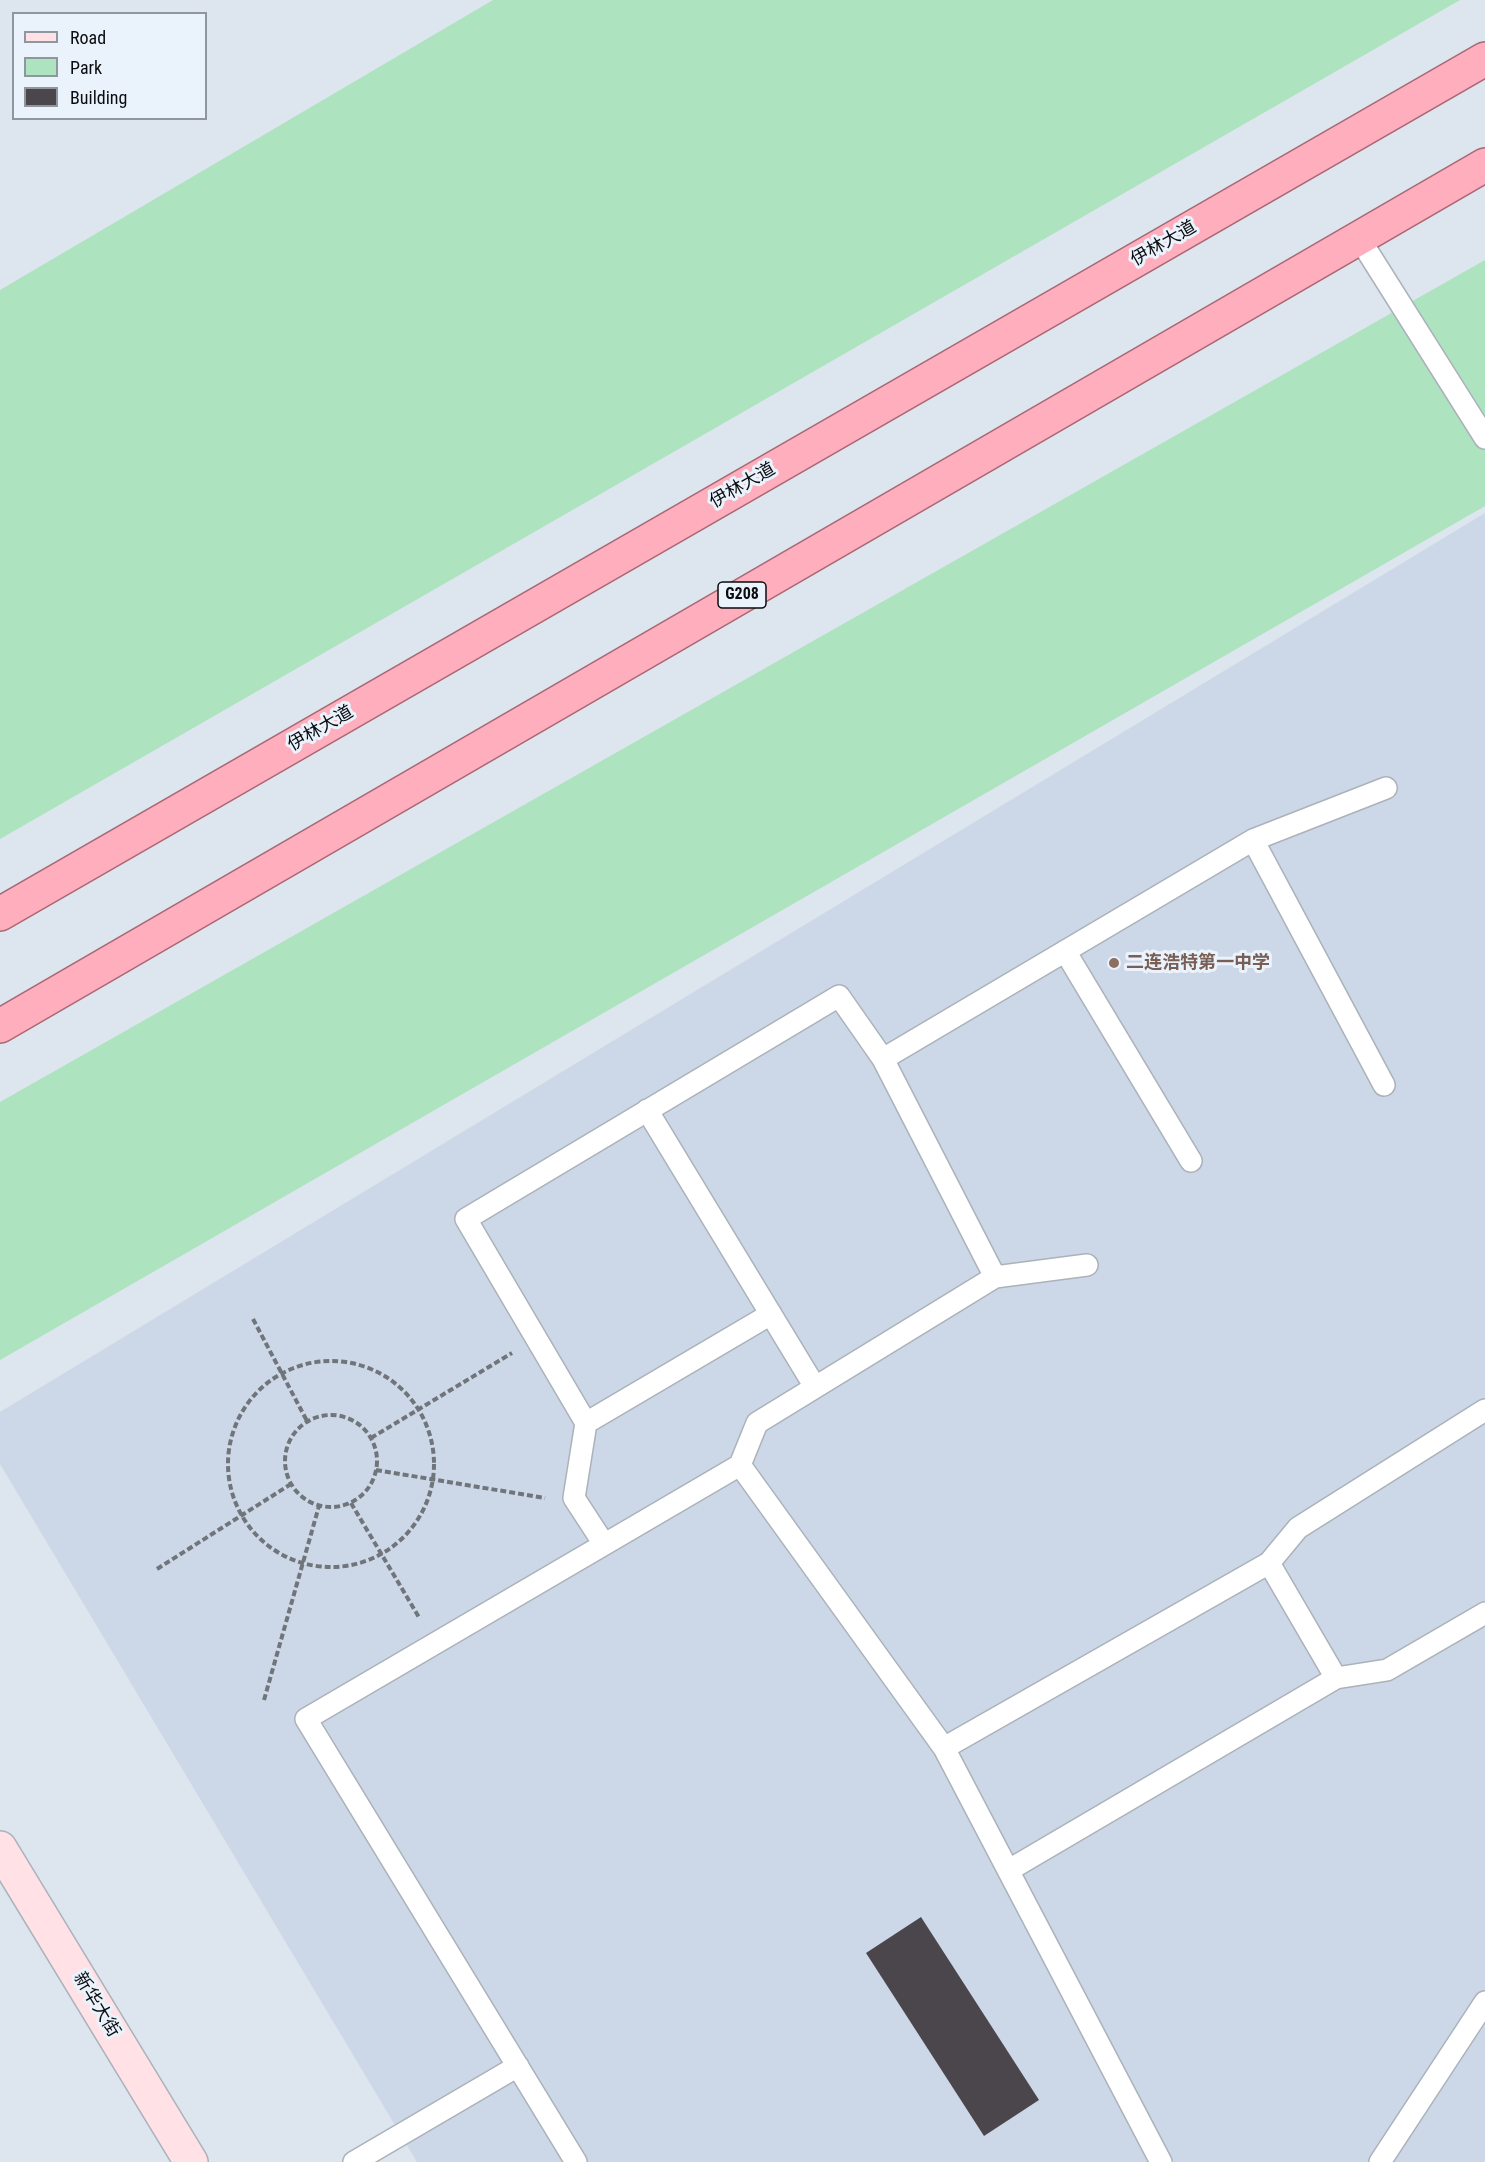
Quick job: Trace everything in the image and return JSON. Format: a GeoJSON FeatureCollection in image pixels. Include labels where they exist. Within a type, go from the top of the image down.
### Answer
{"type":"FeatureCollection","features":[{"type":"Feature","properties":{"kind":"highway","name":"伊林大道"},"geometry":{"type":"LineString","coordinates":[[0,914],[1485,59]]}},
{"type":"Feature","properties":{"kind":"highway","name":"G208"},"geometry":{"type":"LineString","coordinates":[[0,1026],[1485,165]]}},
{"type":"Feature","properties":{"kind":"main road","name":"新华大街"},"geometry":{"type":"LineString","coordinates":[[0,1848],[191,2162]]}},
{"type":"Feature","properties":{"kind":"lane"},"geometry":{"type":"LineString","coordinates":[[1359,238],[1485,438]]}},
{"type":"Feature","properties":{"kind":"lane"},"geometry":{"type":"LineString","coordinates":[[883,1059],[1253,840],[1386,788]]}},
{"type":"Feature","properties":{"kind":"lane"},"geometry":{"type":"LineString","coordinates":[[1253,840],[1384,1085]]}},
{"type":"Feature","properties":{"kind":"lane"},"geometry":{"type":"LineString","coordinates":[[1065,951],[1191,1161]]}},
{"type":"Feature","properties":{"kind":"lane"},"geometry":{"type":"LineString","coordinates":[[604,1544],[574,1498],[586,1423],[466,1219],[839,996],[883,1059],[995,1277]]}},
{"type":"Feature","properties":{"kind":"lane"},"geometry":{"type":"LineString","coordinates":[[647,1110],[815,1387]]}},
{"type":"Feature","properties":{"kind":"lane"},"geometry":{"type":"LineString","coordinates":[[576,2162],[306,1719],[740,1465],[757,1423],[995,1277],[1087,1265]]}},
{"type":"Feature","properties":{"kind":"lane"},"geometry":{"type":"LineString","coordinates":[[586,1423],[771,1314]]}},
{"type":"Feature","properties":{"kind":"lane"},"geometry":{"type":"LineString","coordinates":[[944,1748],[1269,1563],[1298,1528],[1485,1410]]}},
{"type":"Feature","properties":{"kind":"lane"},"geometry":{"type":"LineString","coordinates":[[740,1465],[944,1748],[1161,2162]]}},
{"type":"Feature","properties":{"kind":"lane"},"geometry":{"type":"LineString","coordinates":[[1269,1563],[1336,1678]]}},
{"type":"Feature","properties":{"kind":"lane"},"geometry":{"type":"LineString","coordinates":[[1009,1870],[1336,1678],[1387,1670],[1485,1613]]}},
{"type":"Feature","properties":{"kind":"lane"},"geometry":{"type":"LineString","coordinates":[[1380,2162],[1485,2002]]}},
{"type":"Feature","properties":{"kind":"lane"},"geometry":{"type":"LineString","coordinates":[[354,2162],[518,2066]]}},
{"type":"Feature","properties":{"kind":"path"},"geometry":{"type":"LineString","coordinates":[[253,1319],[308,1421]]}},
{"type":"Feature","properties":{"kind":"path"},"geometry":{"type":"LineString","coordinates":[[371,1438],[537,1338]]}},
{"type":"Feature","properties":{"kind":"path"},"geometry":{"type":"LineString","coordinates":[[345,1361],[386,1376],[419,1409],[432,1442],[433,1479],[422,1516],[394,1547],[382,1555],[353,1566],[317,1568],[302,1565],[275,1552],[248,1528],[240,1516],[231,1492],[228,1451],[239,1416],[268,1382],[282,1373],[308,1363],[345,1361]]}},
{"type":"Feature","properties":{"kind":"path"},"geometry":{"type":"LineString","coordinates":[[326,1415],[343,1416],[360,1425],[371,1438],[377,1457],[376,1470],[367,1490],[351,1503],[339,1507],[319,1506],[304,1499],[291,1484],[286,1471],[286,1449],[294,1434],[308,1421],[326,1415]]}},
{"type":"Feature","properties":{"kind":"path"},"geometry":{"type":"LineString","coordinates":[[376,1470],[567,1502],[574,1498]]}},
{"type":"Feature","properties":{"kind":"path"},"geometry":{"type":"LineString","coordinates":[[157,1569],[291,1484]]}},
{"type":"Feature","properties":{"kind":"path"},"geometry":{"type":"LineString","coordinates":[[351,1503],[434,1643]]}},
{"type":"Feature","properties":{"kind":"path"},"geometry":{"type":"LineString","coordinates":[[264,1700],[319,1506]]}},
{"type":"Feature","properties":{"kind":"shaded area","name":"二连浩特第一中学"},"geometry":{"type":"Polygon","coordinates":[[[1485,513],[1485,2162],[417,2162],[0,1464],[0,1412],[1485,513]]]}},
{"type":"Feature","properties":{"kind":"green space"},"geometry":{"type":"Polygon","coordinates":[[[493,0],[1460,0],[0,839],[0,290],[493,0]]]}},
{"type":"Feature","properties":{"kind":"green space"},"geometry":{"type":"Polygon","coordinates":[[[1485,260],[1485,506],[0,1360],[0,1102],[1485,260]]]}},
{"type":"Feature","properties":{"kind":"building"},"geometry":{"type":"Polygon","coordinates":[[[921,1917],[1039,2100],[984,2136],[866,1953],[921,1917]]]}},
{"type":"Feature","properties":{"kind":"place","name":"二连浩特第一中学"},"geometry":{"type":"Point","coordinates":[1114,963]}}]}
